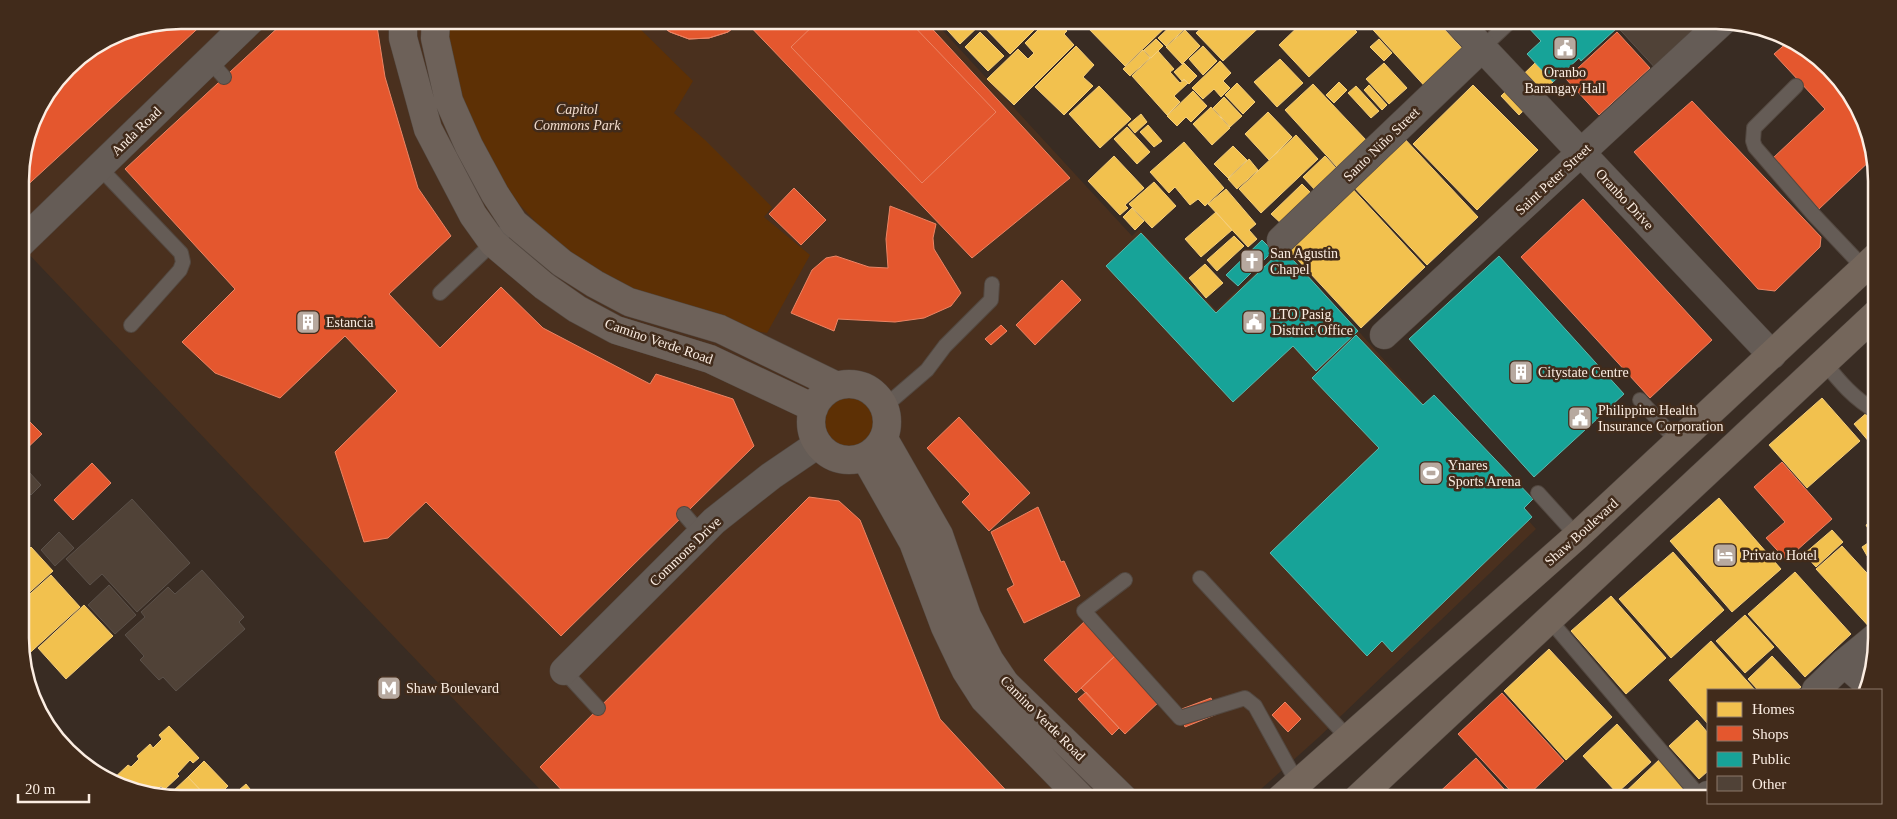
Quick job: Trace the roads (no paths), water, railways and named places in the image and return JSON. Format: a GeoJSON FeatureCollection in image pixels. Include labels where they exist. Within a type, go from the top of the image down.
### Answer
{"type":"FeatureCollection","features":[{"type":"Feature","properties":{"kind":"main road","name":"Shaw Boulevard"},"geometry":{"type":"LineString","coordinates":[[1291,790],[1578,536],[1868,265]]}},
{"type":"Feature","properties":{"kind":"main road"},"geometry":{"type":"LineString","coordinates":[[1366,790],[1548,618],[1868,321]]}},
{"type":"Feature","properties":{"kind":"street","name":"Anda Road"},"geometry":{"type":"LineString","coordinates":[[29,234],[99,167],[216,69],[245,29]]}},
{"type":"Feature","properties":{"kind":"street","name":"Camino Verde Road"},"geometry":{"type":"LineString","coordinates":[[403,29],[403,38],[428,129],[473,215],[493,243],[544,286],[577,309],[608,326],[710,359],[814,408]]}},
{"type":"Feature","properties":{"kind":"street","name":"Camino Verde Road"},"geometry":{"type":"LineString","coordinates":[[436,29],[435,38],[449,101],[486,178],[514,223],[562,263],[595,284],[629,302],[720,329],[837,386]]}},
{"type":"Feature","properties":{"kind":"street","name":"Oranbo Drive"},"geometry":{"type":"LineString","coordinates":[[1464,29],[1772,355]]}},
{"type":"Feature","properties":{"kind":"street","name":"Saint Peter Street"},"geometry":{"type":"LineString","coordinates":[[1384,335],[1714,29]]}},
{"type":"Feature","properties":{"kind":"street","name":"Santo Niño Street"},"geometry":{"type":"LineString","coordinates":[[1281,240],[1482,48]]}},
{"type":"Feature","properties":{"kind":"street"},"geometry":{"type":"LineString","coordinates":[[848,384],[870,390],[884,407],[887,417],[874,448],[852,461],[839,459],[827,454],[818,444],[811,426],[814,408],[827,391],[837,386],[848,384]]}},
{"type":"Feature","properties":{"kind":"street","name":"Commons Drive"},"geometry":{"type":"LineString","coordinates":[[564,671],[693,524],[714,521],[771,476],[818,444]]}},
{"type":"Feature","properties":{"kind":"street","name":"Camino Verde Road"},"geometry":{"type":"LineString","coordinates":[[874,448],[913,542],[945,627],[966,671],[984,699],[1073,790]]}},
{"type":"Feature","properties":{"kind":"street","name":"Camino Verde Road"},"geometry":{"type":"LineString","coordinates":[[874,448],[939,535],[968,616],[990,661],[1005,683],[1115,790]]}},
{"type":"Feature","properties":{"kind":"street"},"geometry":{"type":"LineString","coordinates":[[1817,689],[1868,644]]}},
{"type":"Feature","properties":{"kind":"street"},"geometry":{"type":"LineString","coordinates":[[1844,663],[1862,679]]}},
{"type":"Feature","properties":{"kind":"lane"},"geometry":{"type":"LineString","coordinates":[[1482,48],[1502,29]]}},
{"type":"Feature","properties":{"kind":"lane"},"geometry":{"type":"LineString","coordinates":[[1796,86],[1754,128],[1753,141],[1755,147],[1813,214],[1868,261]]}},
{"type":"Feature","properties":{"kind":"lane"},"geometry":{"type":"LineString","coordinates":[[99,167],[181,254],[183,262],[180,270],[131,325]]}},
{"type":"Feature","properties":{"kind":"lane"},"geometry":{"type":"LineString","coordinates":[[440,293],[514,223]]}},
{"type":"Feature","properties":{"kind":"lane"},"geometry":{"type":"LineString","coordinates":[[884,407],[927,370],[945,346],[991,300],[992,284]]}},
{"type":"Feature","properties":{"kind":"lane"},"geometry":{"type":"LineString","coordinates":[[1824,362],[1839,381],[1868,407]]}},
{"type":"Feature","properties":{"kind":"lane"},"geometry":{"type":"LineString","coordinates":[[1640,400],[1678,442]]}},
{"type":"Feature","properties":{"kind":"lane"},"geometry":{"type":"LineString","coordinates":[[1538,493],[1578,536]]}},
{"type":"Feature","properties":{"kind":"lane"},"geometry":{"type":"LineString","coordinates":[[1200,578],[1350,739]]}},
{"type":"Feature","properties":{"kind":"lane"},"geometry":{"type":"LineString","coordinates":[[1125,580],[1084,611],[1180,718],[1245,698],[1260,714],[1283,790]]}},
{"type":"Feature","properties":{"kind":"lane"},"geometry":{"type":"LineString","coordinates":[[1548,618],[1695,790]]}},
{"type":"Feature","properties":{"kind":"lane"},"geometry":{"type":"LineString","coordinates":[[564,671],[598,708]]}},
{"type":"Feature","properties":{"kind":"place","name":"Oranbo Barangay Hall"},"geometry":{"type":"Point","coordinates":[1565,48]}},
{"type":"Feature","properties":{"kind":"place","name":"San Agustin Chapel"},"geometry":{"type":"Point","coordinates":[1252,261]}},
{"type":"Feature","properties":{"kind":"place","name":"Estancia"},"geometry":{"type":"Point","coordinates":[308,322]}},
{"type":"Feature","properties":{"kind":"place","name":"LTO Pasig District Office"},"geometry":{"type":"Point","coordinates":[1254,322]}},
{"type":"Feature","properties":{"kind":"place","name":"Citystate Centre"},"geometry":{"type":"Point","coordinates":[1521,372]}},
{"type":"Feature","properties":{"kind":"place","name":"Philippine Health Insurance Corporation"},"geometry":{"type":"Point","coordinates":[1580,418]}},
{"type":"Feature","properties":{"kind":"place","name":"Ynares Sports Arena"},"geometry":{"type":"Point","coordinates":[1431,473]}},
{"type":"Feature","properties":{"kind":"place","name":"Privato Hotel"},"geometry":{"type":"Point","coordinates":[1725,555]}},
{"type":"Feature","properties":{"kind":"place","name":"Shaw Boulevard"},"geometry":{"type":"Point","coordinates":[389,688]}},
{"type":"Feature","properties":{"kind":"park label","name":"Capitol Commons Park"},"geometry":{"type":"Point","coordinates":[577,118]}}]}
